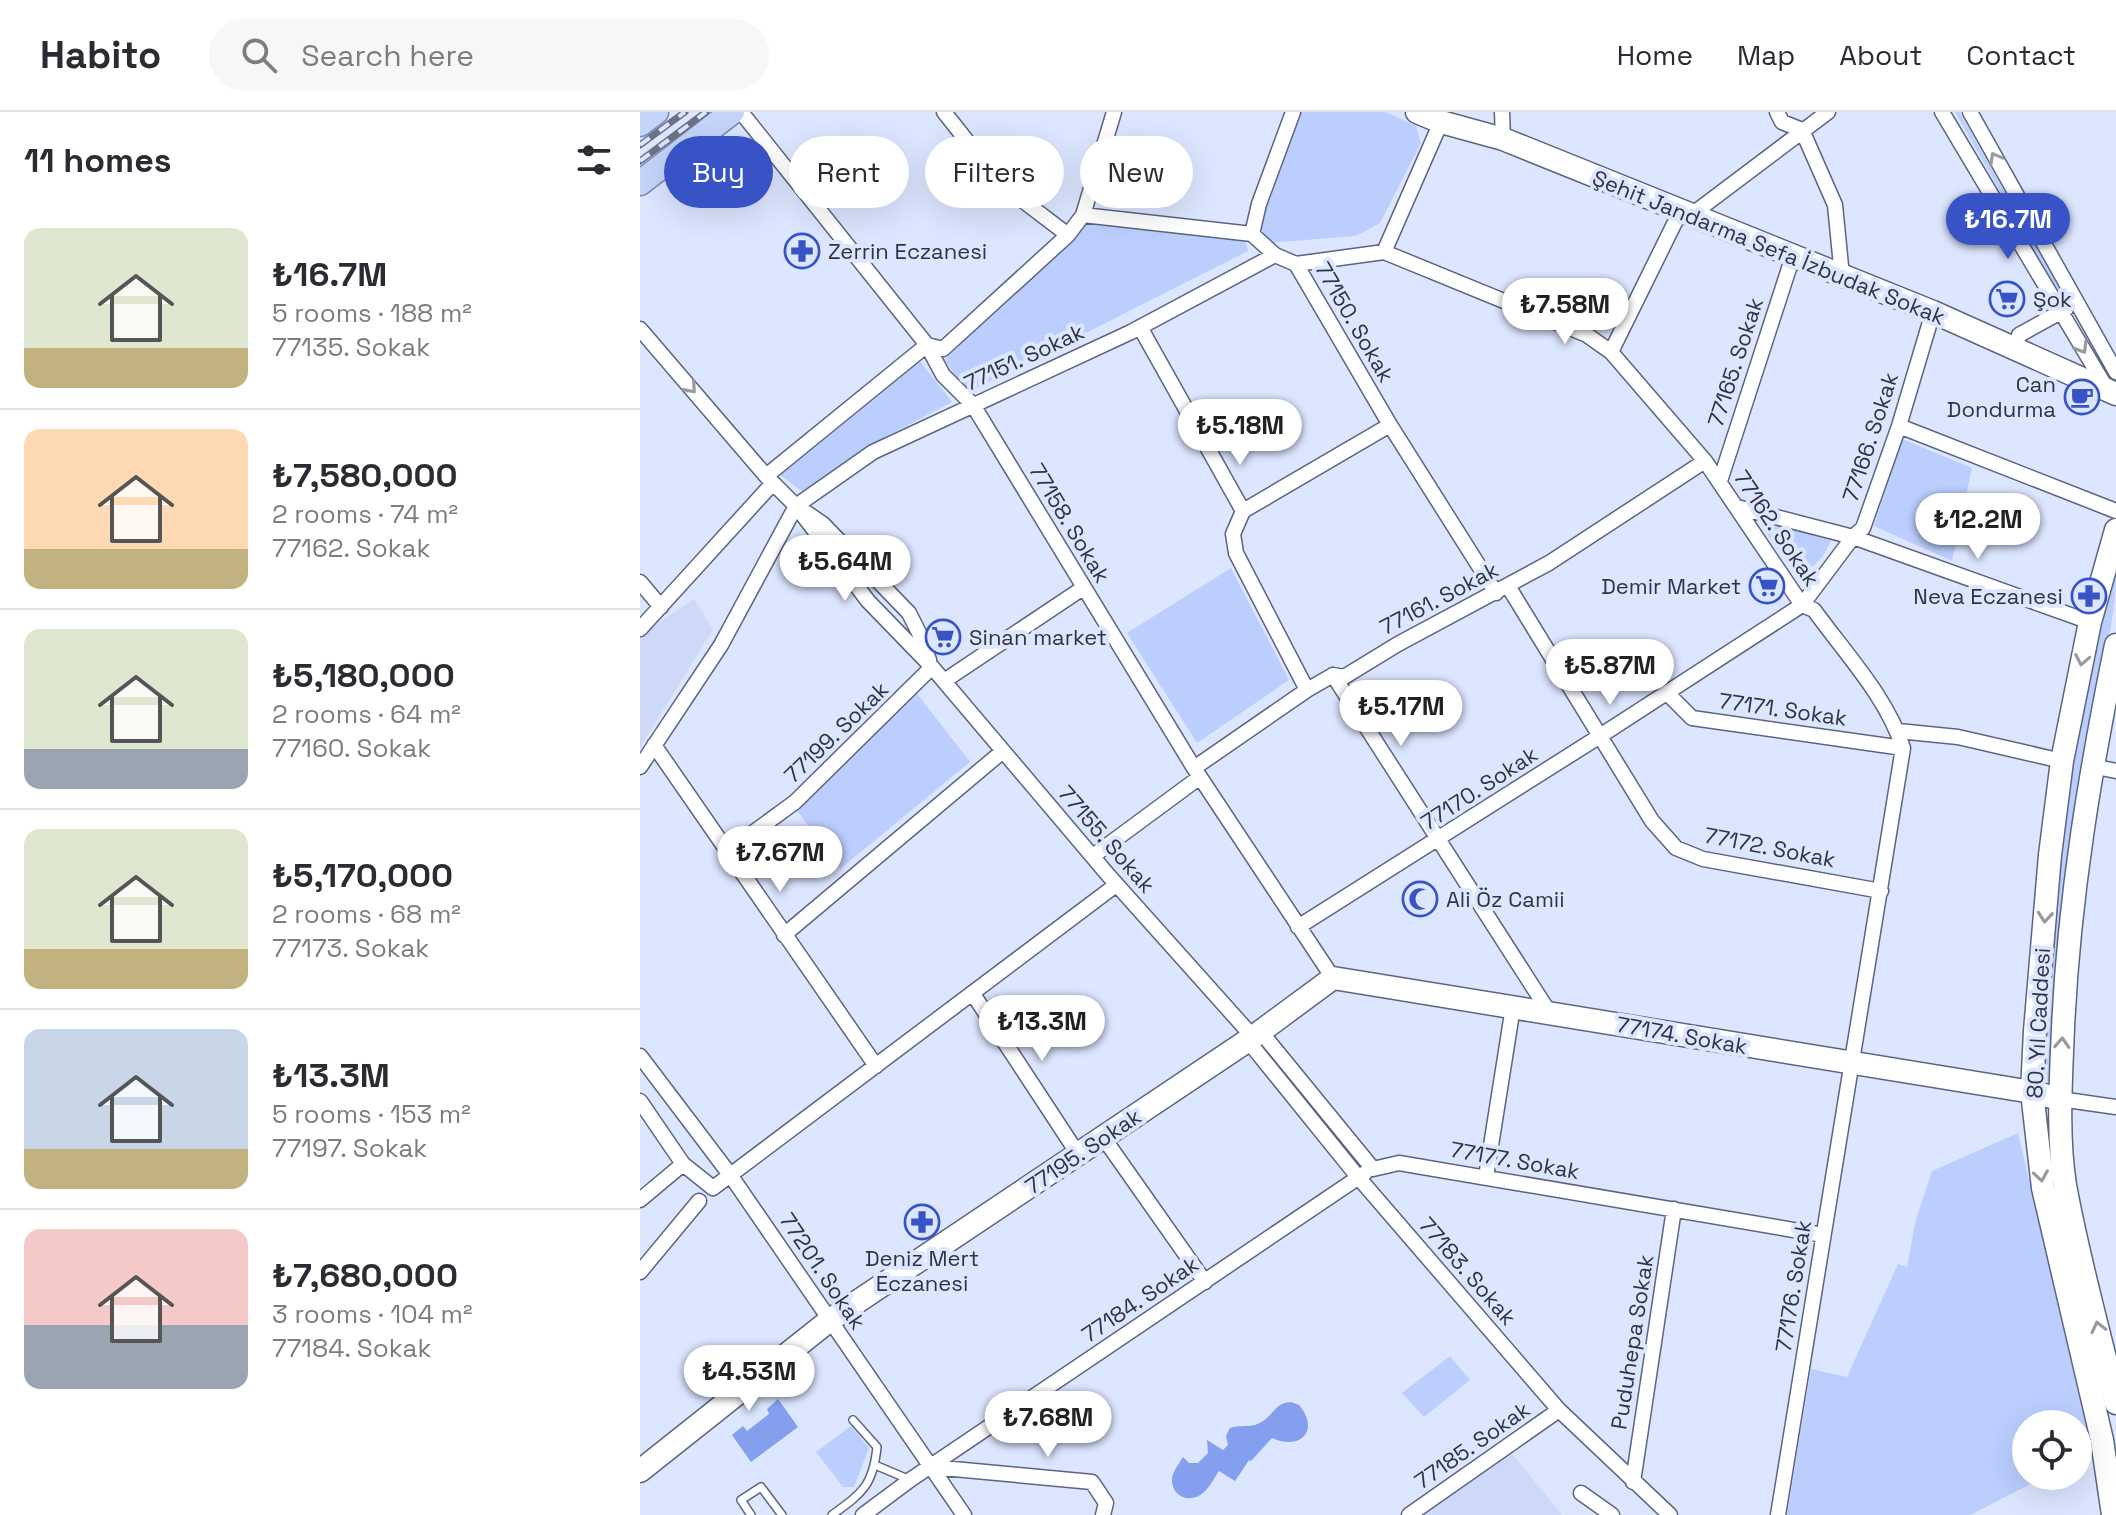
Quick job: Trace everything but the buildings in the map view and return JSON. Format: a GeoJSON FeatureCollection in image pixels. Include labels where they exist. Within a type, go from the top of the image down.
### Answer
{"type":"FeatureCollection","features":[{"type":"Feature","properties":{"kind":"main road"},"geometry":{"type":"LineString","coordinates":[[640,124],[656,112]]}},
{"type":"Feature","properties":{"kind":"main road"},"geometry":{"type":"LineString","coordinates":[[640,183],[732,112]]}},
{"type":"Feature","properties":{"kind":"main road","name":"Şehit Jandarma Sefa İzbudak Sokak"},"geometry":{"type":"LineString","coordinates":[[1417,112],[1503,139],[2113,385]]}},
{"type":"Feature","properties":{"kind":"main road","name":"80. Yıl Caddesi"},"geometry":{"type":"LineString","coordinates":[[2113,1515],[2102,1440],[2043,1188],[2032,1092],[2050,855],[2062,761],[2090,622],[2116,530]]}},
{"type":"Feature","properties":{"kind":"main road","name":"80. Yıl Caddesi"},"geometry":{"type":"LineString","coordinates":[[2116,645],[2091,766],[2077,858],[2066,970],[2060,1099],[2065,1183],[2116,1403]]}},
{"type":"Feature","properties":{"kind":"main road","name":"77174. Sokak"},"geometry":{"type":"LineString","coordinates":[[1333,978],[2060,1099]]}},
{"type":"Feature","properties":{"kind":"main road","name":"77195. Sokak"},"geometry":{"type":"LineString","coordinates":[[640,1471],[830,1320],[1254,1037],[1333,978]]}},
{"type":"Feature","properties":{"kind":"street","name":"77158. Sokak"},"geometry":{"type":"LineString","coordinates":[[741,112],[927,345],[943,375],[973,405],[1197,772],[1333,978]]}},
{"type":"Feature","properties":{"kind":"street"},"geometry":{"type":"LineString","coordinates":[[944,112],[1001,184],[1068,235]]}},
{"type":"Feature","properties":{"kind":"street"},"geometry":{"type":"LineString","coordinates":[[640,629],[769,479],[927,345],[943,349],[1068,235],[1083,215],[1114,112]]}},
{"type":"Feature","properties":{"kind":"street"},"geometry":{"type":"LineString","coordinates":[[1083,215],[1252,234],[1259,204],[1293,112]]}},
{"type":"Feature","properties":{"kind":"street"},"geometry":{"type":"LineString","coordinates":[[1502,112],[1503,139]]}},
{"type":"Feature","properties":{"kind":"street"},"geometry":{"type":"LineString","coordinates":[[1777,112],[1782,122],[1802,130],[1835,205],[1842,276]]}},
{"type":"Feature","properties":{"kind":"street"},"geometry":{"type":"LineString","coordinates":[[1611,352],[1685,214],[1828,112]]}},
{"type":"Feature","properties":{"kind":"street"},"geometry":{"type":"LineString","coordinates":[[1942,112],[2061,312],[2113,385]]}},
{"type":"Feature","properties":{"kind":"street"},"geometry":{"type":"LineString","coordinates":[[1970,112],[2077,303],[2113,385]]}},
{"type":"Feature","properties":{"kind":"street"},"geometry":{"type":"LineString","coordinates":[[1296,264],[1384,252],[1441,122]]}},
{"type":"Feature","properties":{"kind":"street","name":"77150. Sokak"},"geometry":{"type":"LineString","coordinates":[[1252,234],[1275,255],[1296,264],[1390,425],[1502,589]]}},
{"type":"Feature","properties":{"kind":"street","name":"77162. Sokak"},"geometry":{"type":"LineString","coordinates":[[1384,252],[1587,335],[1611,352],[1705,461],[1802,605],[1814,610],[1886,710],[1903,748],[1850,1064]]}},
{"type":"Feature","properties":{"kind":"street","name":"77151. Sokak"},"geometry":{"type":"LineString","coordinates":[[796,506],[873,452],[1140,327],[1275,255]]}},
{"type":"Feature","properties":{"kind":"street","name":"77165. Sokak"},"geometry":{"type":"LineString","coordinates":[[1720,481],[1793,256]]}},
{"type":"Feature","properties":{"kind":"street"},"geometry":{"type":"LineString","coordinates":[[2015,348],[2019,335],[2077,303]]}},
{"type":"Feature","properties":{"kind":"street","name":"77166. Sokak"},"geometry":{"type":"LineString","coordinates":[[1802,605],[1863,528],[1899,426],[1933,312]]}},
{"type":"Feature","properties":{"kind":"street"},"geometry":{"type":"LineString","coordinates":[[1140,327],[1243,511]]}},
{"type":"Feature","properties":{"kind":"street","name":"77155. Sokak"},"geometry":{"type":"LineString","coordinates":[[640,329],[769,479],[796,506],[868,601],[932,667],[1116,885],[1254,1037]]}},
{"type":"Feature","properties":{"kind":"street"},"geometry":{"type":"LineString","coordinates":[[1307,690],[1236,553],[1233,534],[1243,511],[1390,425]]}},
{"type":"Feature","properties":{"kind":"street"},"geometry":{"type":"LineString","coordinates":[[1899,426],[2116,511]]}},
{"type":"Feature","properties":{"kind":"street","name":"77161. Sokak"},"geometry":{"type":"LineString","coordinates":[[1093,856],[1197,772],[1307,690],[1333,675],[1344,677],[1398,644],[1549,563],[1705,461]]}},
{"type":"Feature","properties":{"kind":"street"},"geometry":{"type":"LineString","coordinates":[[640,767],[721,645],[796,506]]}},
{"type":"Feature","properties":{"kind":"street","name":"77155. Sokak"},"geometry":{"type":"LineString","coordinates":[[796,506],[823,524],[909,613],[932,667]]}},
{"type":"Feature","properties":{"kind":"street"},"geometry":{"type":"LineString","coordinates":[[1737,507],[1853,537],[2090,622]]}},
{"type":"Feature","properties":{"kind":"street"},"geometry":{"type":"LineString","coordinates":[[640,582],[661,607]]}},
{"type":"Feature","properties":{"kind":"street"},"geometry":{"type":"LineString","coordinates":[[944,681],[1083,588]]}},
{"type":"Feature","properties":{"kind":"street","name":"77172. Sokak"},"geometry":{"type":"LineString","coordinates":[[1502,589],[1600,736],[1652,821],[1676,848],[1703,859],[1881,891]]}},
{"type":"Feature","properties":{"kind":"street","name":"77170. Sokak"},"geometry":{"type":"LineString","coordinates":[[1298,927],[1802,605]]}},
{"type":"Feature","properties":{"kind":"street","name":"77199. Sokak"},"geometry":{"type":"LineString","coordinates":[[728,851],[795,802],[932,667]]}},
{"type":"Feature","properties":{"kind":"street"},"geometry":{"type":"LineString","coordinates":[[1333,675],[1549,1012]]}},
{"type":"Feature","properties":{"kind":"street","name":"77171. Sokak"},"geometry":{"type":"LineString","coordinates":[[1667,693],[1692,718],[1903,748]]}},
{"type":"Feature","properties":{"kind":"street"},"geometry":{"type":"LineString","coordinates":[[1898,731],[1958,737],[2062,761]]}},
{"type":"Feature","properties":{"kind":"street"},"geometry":{"type":"LineString","coordinates":[[654,745],[876,1066]]}},
{"type":"Feature","properties":{"kind":"street"},"geometry":{"type":"LineString","coordinates":[[784,935],[1003,751]]}},
{"type":"Feature","properties":{"kind":"street"},"geometry":{"type":"LineString","coordinates":[[2091,766],[2116,771]]}},
{"type":"Feature","properties":{"kind":"street"},"geometry":{"type":"LineString","coordinates":[[640,1101],[683,1164],[713,1188],[1116,885]]}},
{"type":"Feature","properties":{"kind":"street"},"geometry":{"type":"LineString","coordinates":[[973,994],[1078,1154]]}},
{"type":"Feature","properties":{"kind":"street"},"geometry":{"type":"LineString","coordinates":[[1486,1177],[1513,1007]]}},
{"type":"Feature","properties":{"kind":"street"},"geometry":{"type":"LineString","coordinates":[[1254,1037],[1373,1169]]}},
{"type":"Feature","properties":{"kind":"street","name":"77183. Sokak"},"geometry":{"type":"LineString","coordinates":[[1254,1037],[1358,1177],[1559,1410],[1670,1515]]}},
{"type":"Feature","properties":{"kind":"street","name":"77201. Sokak"},"geometry":{"type":"LineString","coordinates":[[640,1056],[731,1176],[964,1515]]}},
{"type":"Feature","properties":{"kind":"street","name":"77176. Sokak"},"geometry":{"type":"LineString","coordinates":[[1778,1515],[1850,1064]]}},
{"type":"Feature","properties":{"kind":"street"},"geometry":{"type":"LineString","coordinates":[[2060,1099],[2116,1107]]}},
{"type":"Feature","properties":{"kind":"street"},"geometry":{"type":"LineString","coordinates":[[1103,1137],[1205,1282]]}},
{"type":"Feature","properties":{"kind":"street","name":"77177. Sokak"},"geometry":{"type":"LineString","coordinates":[[1373,1169],[1399,1163],[1823,1235]]}},
{"type":"Feature","properties":{"kind":"street"},"geometry":{"type":"LineString","coordinates":[[640,1200],[683,1164]]}},
{"type":"Feature","properties":{"kind":"street","name":"77184. Sokak"},"geometry":{"type":"LineString","coordinates":[[863,1515],[910,1480],[1373,1169]]}},
{"type":"Feature","properties":{"kind":"street"},"geometry":{"type":"LineString","coordinates":[[640,1272],[699,1201]]}},
{"type":"Feature","properties":{"kind":"street","name":"Puduhepa Sokak"},"geometry":{"type":"LineString","coordinates":[[1633,1482],[1674,1209]]}},
{"type":"Feature","properties":{"kind":"street","name":"77185. Sokak"},"geometry":{"type":"LineString","coordinates":[[1409,1515],[1559,1410]]}},
{"type":"Feature","properties":{"kind":"street"},"geometry":{"type":"LineString","coordinates":[[931,1467],[1092,1482],[1106,1503],[1103,1515]]}},
{"type":"Feature","properties":{"kind":"street"},"geometry":{"type":"LineString","coordinates":[[1581,1493],[1612,1515]]}},
{"type":"Feature","properties":{"kind":"lane"},"geometry":{"type":"LineString","coordinates":[[832,1515],[864,1492],[875,1465],[877,1447],[853,1420]]}},
{"type":"Feature","properties":{"kind":"lane"},"geometry":{"type":"LineString","coordinates":[[875,1465],[910,1480]]}},
{"type":"Feature","properties":{"kind":"lane"},"geometry":{"type":"LineString","coordinates":[[751,1515],[741,1500],[761,1487],[782,1515]]}},
{"type":"Feature","properties":{"kind":"shaded area"},"geometry":{"type":"Polygon","coordinates":[[[1301,112],[1386,112],[1416,126],[1421,143],[1380,223],[1356,236],[1266,243],[1257,217],[1301,112]]]}},
{"type":"Feature","properties":{"kind":"shaded area"},"geometry":{"type":"Polygon","coordinates":[[[1955,112],[1959,112],[2067,301],[2064,303],[1955,112]]]}},
{"type":"Feature","properties":{"kind":"shaded area"},"geometry":{"type":"Polygon","coordinates":[[[1090,221],[1244,237],[1248,251],[967,393],[945,360],[1030,275],[1090,221]]]}},
{"type":"Feature","properties":{"kind":"shaded area"},"geometry":{"type":"Polygon","coordinates":[[[919,360],[952,402],[870,445],[803,492],[779,474],[919,360]]]}},
{"type":"Feature","properties":{"kind":"shaded area"},"geometry":{"type":"Polygon","coordinates":[[[1902,439],[1972,468],[1952,561],[1874,526],[1902,439]]]}},
{"type":"Feature","properties":{"kind":"shaded area"},"geometry":{"type":"Polygon","coordinates":[[[1772,522],[1831,541],[1823,556],[1799,580],[1765,531],[1772,522]]]}},
{"type":"Feature","properties":{"kind":"shaded area"},"geometry":{"type":"Polygon","coordinates":[[[1231,568],[1289,680],[1197,743],[1127,633],[1231,568]]]}},
{"type":"Feature","properties":{"kind":"shaded area"},"geometry":{"type":"Polygon","coordinates":[[[2116,571],[2113,616],[2084,749],[2071,832],[2058,956],[2052,1082],[2042,1080],[2063,832],[2083,705],[2116,571]]]}},
{"type":"Feature","properties":{"kind":"shaded area"},"geometry":{"type":"Polygon","coordinates":[[[694,599],[713,629],[640,748],[640,635],[694,599]]]}},
{"type":"Feature","properties":{"kind":"shaded area"},"geometry":{"type":"Polygon","coordinates":[[[915,691],[970,762],[840,869],[795,808],[915,691]]]}},
{"type":"Feature","properties":{"kind":"shaded area"},"geometry":{"type":"Polygon","coordinates":[[[2018,1133],[2082,1410],[2012,1410],[2012,1490],[2019,1490],[1970,1515],[1787,1515],[1811,1369],[1847,1377],[1898,1264],[1907,1267],[1916,1219],[1932,1171],[2018,1133]]]}},
{"type":"Feature","properties":{"kind":"shaded area"},"geometry":{"type":"Polygon","coordinates":[[[1450,1356],[1470,1380],[1424,1417],[1402,1393],[1450,1356]]]}},
{"type":"Feature","properties":{"kind":"shaded area"},"geometry":{"type":"Polygon","coordinates":[[[851,1426],[869,1448],[854,1487],[843,1487],[816,1452],[851,1426]]]}},
{"type":"Feature","properties":{"kind":"shaded area"},"geometry":{"type":"Polygon","coordinates":[[[1506,1446],[1562,1515],[1421,1515],[1506,1446]]]}},
{"type":"Feature","properties":{"kind":"water"},"geometry":{"type":"Polygon","coordinates":[[[778,1399],[798,1427],[751,1462],[732,1435],[743,1426],[747,1431],[769,1414],[767,1409],[778,1399]]]}},
{"type":"Feature","properties":{"kind":"water"},"geometry":{"type":"Polygon","coordinates":[[[1291,1402],[1299,1405],[1305,1414],[1308,1423],[1304,1436],[1291,1442],[1272,1438],[1249,1460],[1235,1481],[1219,1471],[1199,1496],[1184,1497],[1175,1491],[1172,1477],[1183,1457],[1189,1463],[1198,1463],[1208,1453],[1207,1440],[1223,1450],[1228,1445],[1226,1436],[1230,1428],[1259,1423],[1278,1406],[1291,1402]]]}},
{"type":"Feature","properties":{"kind":"railway"},"geometry":{"type":"LineString","coordinates":[[640,145],[685,112]]}},
{"type":"Feature","properties":{"kind":"railway"},"geometry":{"type":"LineString","coordinates":[[640,161],[706,112]]}},
{"type":"Feature","properties":{"kind":"place","name":"Zerrin Eczanesi"},"geometry":{"type":"Point","coordinates":[802,251]}},
{"type":"Feature","properties":{"kind":"place","name":"Şok"},"geometry":{"type":"Point","coordinates":[2007,299]}},
{"type":"Feature","properties":{"kind":"place","name":"Can Dondurma"},"geometry":{"type":"Point","coordinates":[2082,397]}},
{"type":"Feature","properties":{"kind":"place","name":"Demir Market"},"geometry":{"type":"Point","coordinates":[1767,586]}},
{"type":"Feature","properties":{"kind":"place","name":"Neva Eczanesi"},"geometry":{"type":"Point","coordinates":[2089,596]}},
{"type":"Feature","properties":{"kind":"place","name":"Sinan market"},"geometry":{"type":"Point","coordinates":[943,637]}},
{"type":"Feature","properties":{"kind":"place","name":"Ali Öz Camii"},"geometry":{"type":"Point","coordinates":[1420,899]}},
{"type":"Feature","properties":{"kind":"place","name":"Deniz Mert Eczanesi"},"geometry":{"type":"Point","coordinates":[922,1222]}}]}
